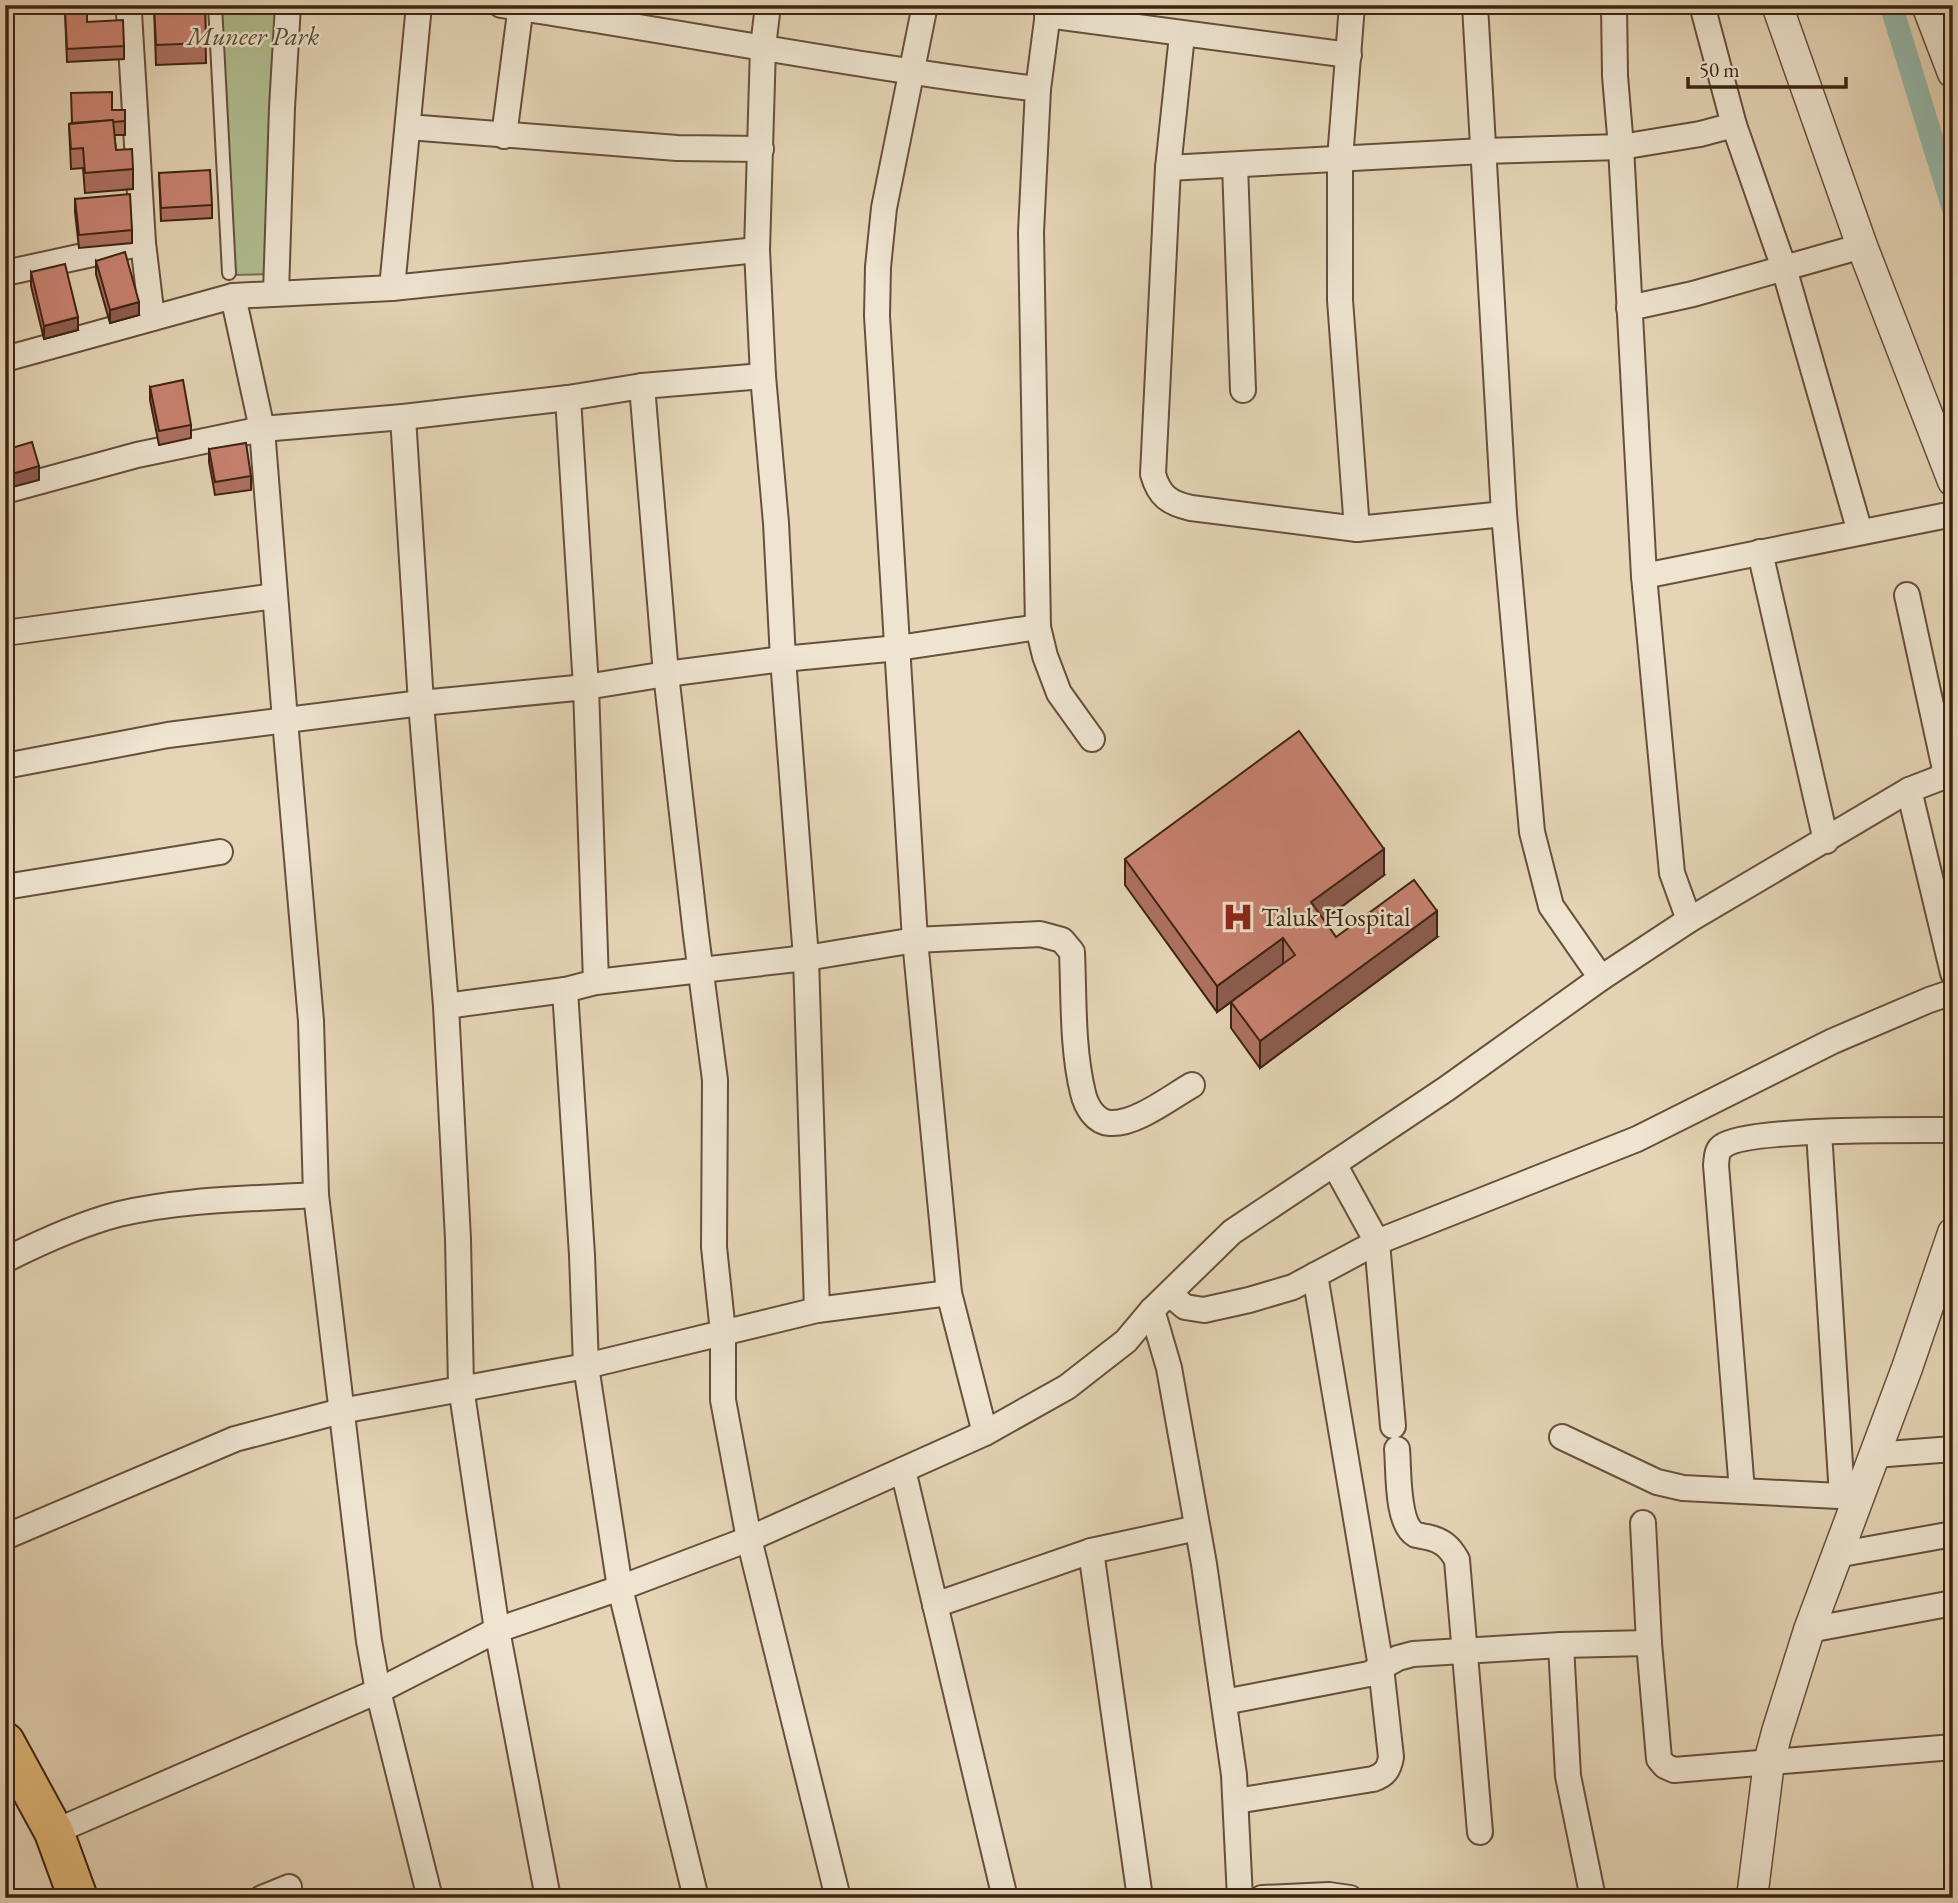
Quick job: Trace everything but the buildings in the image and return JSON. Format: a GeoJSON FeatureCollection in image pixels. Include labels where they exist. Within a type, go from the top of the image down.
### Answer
{"type":"FeatureCollection","features":[{"type":"Feature","properties":{"kind":"main road"},"geometry":{"type":"LineString","coordinates":[[5,1742],[54,1832],[78,1898]]}},
{"type":"Feature","properties":{"kind":"street"},"geometry":{"type":"LineString","coordinates":[[130,5],[134,116],[143,243],[152,318]]}},
{"type":"Feature","properties":{"kind":"street"},"geometry":{"type":"LineString","coordinates":[[276,293],[282,108],[289,5]]}},
{"type":"Feature","properties":{"kind":"street"},"geometry":{"type":"LineString","coordinates":[[392,288],[419,5]]}},
{"type":"Feature","properties":{"kind":"street"},"geometry":{"type":"LineString","coordinates":[[768,5],[763,47],[757,250],[763,376],[776,523],[783,659],[806,958],[817,1310]]}},
{"type":"Feature","properties":{"kind":"street"},"geometry":{"type":"LineString","coordinates":[[925,5],[884,208],[878,267],[877,316],[915,940],[949,1293],[985,1433]]}},
{"type":"Feature","properties":{"kind":"street"},"geometry":{"type":"LineString","coordinates":[[1352,5],[1340,159],[1340,300],[1357,529]]}},
{"type":"Feature","properties":{"kind":"street"},"geometry":{"type":"LineString","coordinates":[[1475,5],[1504,514],[1532,832],[1551,906],[1601,978]]}},
{"type":"Feature","properties":{"kind":"street"},"geometry":{"type":"LineString","coordinates":[[1614,5],[1615,76],[1644,576],[1672,873],[1689,920]]}},
{"type":"Feature","properties":{"kind":"street"},"geometry":{"type":"LineString","coordinates":[[1702,5],[1734,125],[1784,268],[1860,532]]}},
{"type":"Feature","properties":{"kind":"street"},"geometry":{"type":"LineString","coordinates":[[1777,5],[1862,246],[1953,481]]}},
{"type":"Feature","properties":{"kind":"street"},"geometry":{"type":"LineString","coordinates":[[1927,5],[1953,73]]}},
{"type":"Feature","properties":{"kind":"street"},"geometry":{"type":"LineString","coordinates":[[504,136],[514,6],[913,74],[1038,89]]}},
{"type":"Feature","properties":{"kind":"street"},"geometry":{"type":"LineString","coordinates":[[1092,739],[1059,693],[1045,656],[1038,627],[1031,232],[1038,89],[1048,10],[1182,34],[1349,55]]}},
{"type":"Feature","properties":{"kind":"street"},"geometry":{"type":"LineString","coordinates":[[1182,34],[1168,168],[1153,474],[1156,486],[1164,498],[1175,505],[1357,529],[1504,514]]}},
{"type":"Feature","properties":{"kind":"street"},"geometry":{"type":"LineString","coordinates":[[1168,168],[1621,146],[1676,138],[1734,125]]}},
{"type":"Feature","properties":{"kind":"street"},"geometry":{"type":"LineString","coordinates":[[408,127],[677,148],[761,149]]}},
{"type":"Feature","properties":{"kind":"street"},"geometry":{"type":"LineString","coordinates":[[1234,165],[1243,390]]}},
{"type":"Feature","properties":{"kind":"street"},"geometry":{"type":"LineString","coordinates":[[5,273],[143,243]]}},
{"type":"Feature","properties":{"kind":"street"},"geometry":{"type":"LineString","coordinates":[[1629,308],[1693,294],[1862,246]]}},
{"type":"Feature","properties":{"kind":"street"},"geometry":{"type":"LineString","coordinates":[[5,359],[152,318],[231,284],[276,293],[392,288],[757,250]]}},
{"type":"Feature","properties":{"kind":"street"},"geometry":{"type":"LineString","coordinates":[[231,284],[262,429],[312,1021],[316,1195],[369,1641],[378,1691],[430,1898]]}},
{"type":"Feature","properties":{"kind":"street"},"geometry":{"type":"LineString","coordinates":[[5,491],[137,455],[262,429],[403,417],[568,398],[642,386],[763,376]]}},
{"type":"Feature","properties":{"kind":"street"},"geometry":{"type":"LineString","coordinates":[[642,386],[666,674],[715,1080],[714,1247],[723,1332],[723,1400],[750,1539],[838,1898]]}},
{"type":"Feature","properties":{"kind":"street"},"geometry":{"type":"LineString","coordinates":[[568,398],[586,687],[596,982]]}},
{"type":"Feature","properties":{"kind":"street"},"geometry":{"type":"LineString","coordinates":[[403,417],[421,703],[446,1006],[458,1239],[461,1387],[497,1630],[548,1898]]}},
{"type":"Feature","properties":{"kind":"street"},"geometry":{"type":"LineString","coordinates":[[1644,576],[1953,514]]}},
{"type":"Feature","properties":{"kind":"street"},"geometry":{"type":"LineString","coordinates":[[1759,552],[1826,841]]}},
{"type":"Feature","properties":{"kind":"street"},"geometry":{"type":"LineString","coordinates":[[54,1832],[378,1691],[497,1630],[620,1588],[750,1539],[985,1433],[1066,1387],[1126,1341],[1161,1302],[1232,1233],[1446,1089],[1601,978],[1689,920],[1909,790],[1950,773],[1907,595]]}},
{"type":"Feature","properties":{"kind":"street"},"geometry":{"type":"LineString","coordinates":[[5,632],[275,596]]}},
{"type":"Feature","properties":{"kind":"street"},"geometry":{"type":"LineString","coordinates":[[5,766],[168,735],[421,703],[586,687],[783,659],[898,648],[1038,627]]}},
{"type":"Feature","properties":{"kind":"street"},"geometry":{"type":"LineString","coordinates":[[1909,790],[1953,973]]}},
{"type":"Feature","properties":{"kind":"street"},"geometry":{"type":"LineString","coordinates":[[5,887],[220,852]]}},
{"type":"Feature","properties":{"kind":"street"},"geometry":{"type":"LineString","coordinates":[[446,1006],[596,982],[806,958],[915,940],[1040,934],[1062,940],[1072,952],[1083,1094],[1089,1108],[1102,1122],[1112,1124],[1128,1121],[1192,1085]]}},
{"type":"Feature","properties":{"kind":"street"},"geometry":{"type":"LineString","coordinates":[[565,989],[586,1366],[620,1588],[696,1898]]}},
{"type":"Feature","properties":{"kind":"street"},"geometry":{"type":"LineString","coordinates":[[1161,1302],[1204,1310],[1282,1290],[1377,1242],[1637,1139],[1833,1041],[1953,992]]}},
{"type":"Feature","properties":{"kind":"street"},"geometry":{"type":"LineString","coordinates":[[1741,1492],[1716,1165],[1718,1151],[1724,1144],[1748,1138],[1819,1132],[1953,1130]]}},
{"type":"Feature","properties":{"kind":"street"},"geometry":{"type":"LineString","coordinates":[[1819,1132],[1850,1497]]}},
{"type":"Feature","properties":{"kind":"street"},"geometry":{"type":"LineString","coordinates":[[1334,1164],[1377,1242],[1405,1522],[1416,1535],[1443,1542],[1457,1560],[1480,1832]]}},
{"type":"Feature","properties":{"kind":"street"},"geometry":{"type":"LineString","coordinates":[[5,1260],[33,1246],[120,1214],[184,1204],[316,1195]]}},
{"type":"Feature","properties":{"kind":"street"},"geometry":{"type":"LineString","coordinates":[[1752,1898],[1769,1762],[1809,1630],[1836,1555],[1850,1497],[1874,1455],[1907,1368],[1944,1285],[1953,1233]]}},
{"type":"Feature","properties":{"kind":"street"},"geometry":{"type":"LineString","coordinates":[[1236,1801],[1381,1776],[1387,1770],[1391,1757],[1381,1667],[1315,1275]]}},
{"type":"Feature","properties":{"kind":"street"},"geometry":{"type":"LineString","coordinates":[[5,1537],[235,1439],[341,1411],[586,1366],[817,1310],[949,1293]]}},
{"type":"Feature","properties":{"kind":"street"},"geometry":{"type":"LineString","coordinates":[[1161,1302],[1169,1368],[1224,1702],[1236,1801],[1240,1898]]}},
{"type":"Feature","properties":{"kind":"street"},"geometry":{"type":"LineString","coordinates":[[1562,1437],[1657,1482],[1683,1488],[1850,1497]]}},
{"type":"Feature","properties":{"kind":"street"},"geometry":{"type":"LineString","coordinates":[[1874,1455],[1953,1449]]}},
{"type":"Feature","properties":{"kind":"street"},"geometry":{"type":"LineString","coordinates":[[903,1470],[1005,1898]]}},
{"type":"Feature","properties":{"kind":"street"},"geometry":{"type":"LineString","coordinates":[[1643,1523],[1648,1643],[1659,1759],[1665,1766],[1674,1770],[1953,1748]]}},
{"type":"Feature","properties":{"kind":"street"},"geometry":{"type":"LineString","coordinates":[[935,1605],[1091,1551],[1197,1528]]}},
{"type":"Feature","properties":{"kind":"street"},"geometry":{"type":"LineString","coordinates":[[1836,1555],[1953,1534]]}},
{"type":"Feature","properties":{"kind":"street"},"geometry":{"type":"LineString","coordinates":[[1091,1551],[1140,1898]]}},
{"type":"Feature","properties":{"kind":"street"},"geometry":{"type":"LineString","coordinates":[[1809,1630],[1953,1602]]}},
{"type":"Feature","properties":{"kind":"street"},"geometry":{"type":"LineString","coordinates":[[1224,1702],[1369,1674],[1398,1658],[1413,1654],[1648,1643]]}},
{"type":"Feature","properties":{"kind":"street"},"geometry":{"type":"LineString","coordinates":[[1561,1645],[1568,1776],[1593,1898]]}},
{"type":"Feature","properties":{"kind":"street"},"geometry":{"type":"LineString","coordinates":[[262,1898],[289,1887]]}},
{"type":"Feature","properties":{"kind":"street"},"geometry":{"type":"LineString","coordinates":[[1262,1898],[1336,1897]]}},
{"type":"Feature","properties":{"kind":"lane"},"geometry":{"type":"LineString","coordinates":[[215,5],[231,284]]}},
{"type":"Feature","properties":{"kind":"green space","name":"Muneer Park"},"geometry":{"type":"Polygon","coordinates":[[[219,5],[285,5],[273,274],[234,275],[219,5]]]}},
{"type":"Feature","properties":{"kind":"waterway"},"geometry":{"type":"LineString","coordinates":[[1891,5],[1953,208]]}},
{"type":"Feature","properties":{"kind":"place","name":"Taluk Hospital"},"geometry":{"type":"Point","coordinates":[1238,917]}}]}
